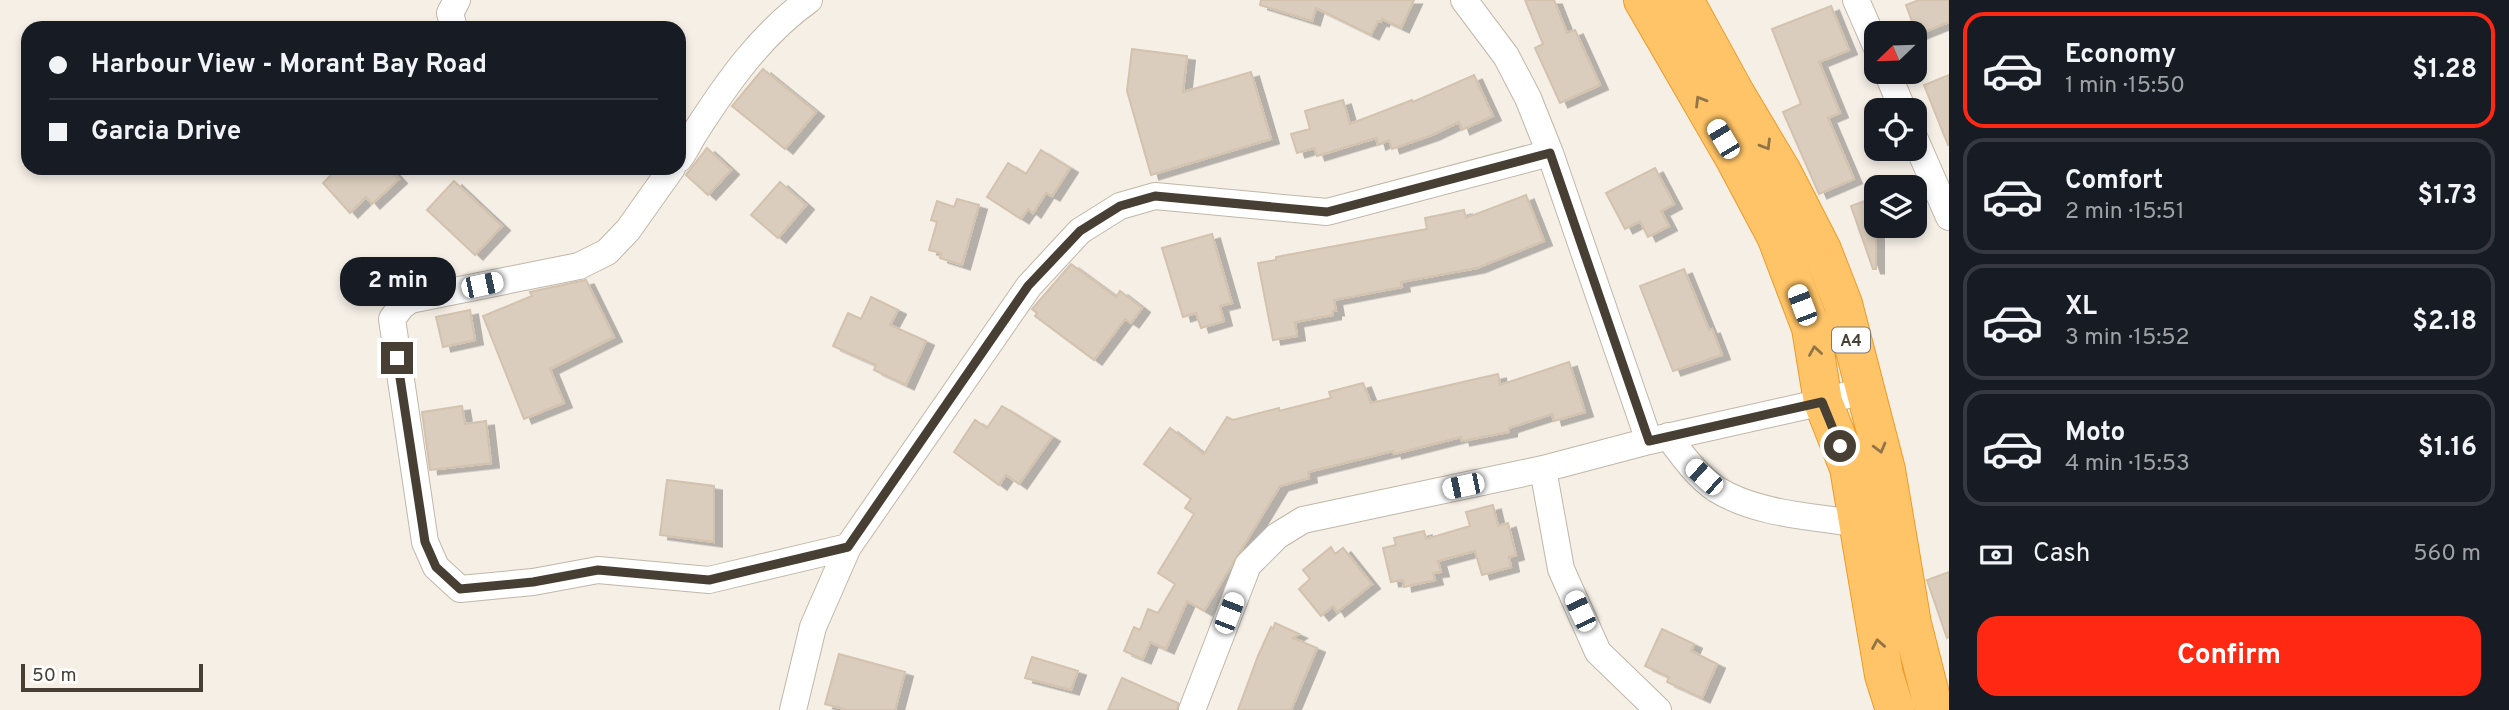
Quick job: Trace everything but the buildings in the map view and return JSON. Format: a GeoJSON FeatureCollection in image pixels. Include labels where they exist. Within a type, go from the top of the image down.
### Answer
{"type":"FeatureCollection","features":[{"type":"Feature","properties":{"kind":"highway","name":"A4"},"geometry":{"type":"LineString","coordinates":[[1643,0],[1776,236],[1811,328],[1822,402],[1849,468],[1884,675],[1895,710]]}},
{"type":"Feature","properties":{"kind":"highway","name":"A4"},"geometry":{"type":"LineString","coordinates":[[1685,0],[1735,93],[1782,172],[1822,250],[1843,304],[1886,470],[1912,624],[1934,710]]}},
{"type":"Feature","properties":{"kind":"street"},"geometry":{"type":"LineString","coordinates":[[452,21],[450,13],[457,0]]}},
{"type":"Feature","properties":{"kind":"street"},"geometry":{"type":"LineString","coordinates":[[687,129],[754,48],[809,0]]}},
{"type":"Feature","properties":{"kind":"street"},"geometry":{"type":"LineString","coordinates":[[1464,0],[1506,56],[1522,85],[1659,438],[1716,489],[1758,508],[1859,524]]}},
{"type":"Feature","properties":{"kind":"street"},"geometry":{"type":"LineString","coordinates":[[1856,0],[1865,21]]}},
{"type":"Feature","properties":{"kind":"street"},"geometry":{"type":"LineString","coordinates":[[793,710],[813,627],[848,547],[1028,286],[1080,231],[1120,206],[1155,196],[1327,212],[1550,153]]}},
{"type":"Feature","properties":{"kind":"street"},"geometry":{"type":"LineString","coordinates":[[1925,161],[1949,218]]}},
{"type":"Feature","properties":{"kind":"street"},"geometry":{"type":"LineString","coordinates":[[667,175],[628,230],[607,252],[579,266],[410,300],[393,319],[425,542],[436,567],[460,589],[533,582],[598,570],[709,580],[848,547]]}},
{"type":"Feature","properties":{"kind":"street"},"geometry":{"type":"LineString","coordinates":[[1192,710],[1248,565],[1277,536],[1303,520],[1543,470],[1659,438],[1822,402],[1864,390]]}},
{"type":"Feature","properties":{"kind":"street"},"geometry":{"type":"LineString","coordinates":[[1543,470],[1561,569],[1598,652],[1658,710]]}},
{"type":"Feature","properties":{"kind":"route"},"geometry":{"type":"LineString","coordinates":[[397,358],[425,542],[436,567],[460,589],[533,582],[598,570],[709,580],[848,547],[1028,286],[1080,231],[1120,206],[1155,196],[1327,212],[1550,153],[1649,441],[1822,402],[1840,446]]}}]}
